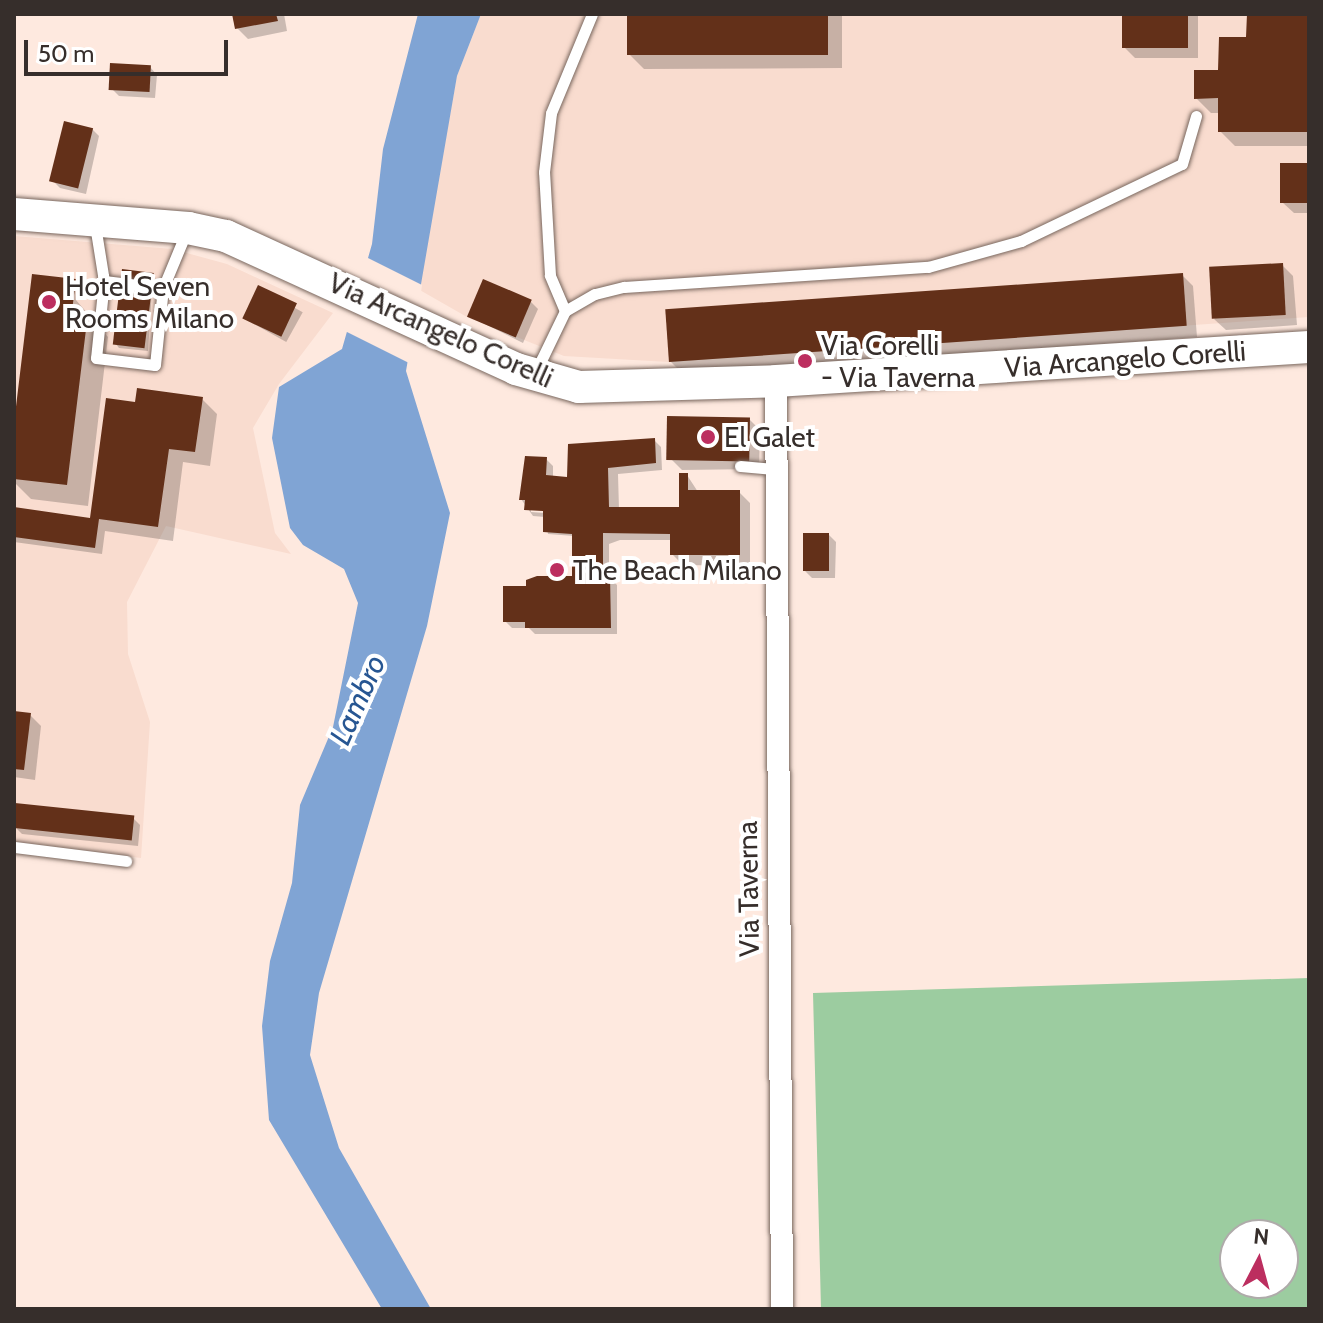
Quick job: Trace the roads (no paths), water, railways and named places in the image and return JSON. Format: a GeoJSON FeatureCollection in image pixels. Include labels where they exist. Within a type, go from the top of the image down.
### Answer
{"type":"FeatureCollection","features":[{"type":"Feature","properties":{"kind":"street","name":"Via Arcangelo Corelli"},"geometry":{"type":"LineString","coordinates":[[14,214],[188,228],[226,236],[535,376],[579,387],[776,381],[1309,347]]}},
{"type":"Feature","properties":{"kind":"street","name":"Via Taverna"},"geometry":{"type":"LineString","coordinates":[[776,381],[774,469],[782,1309]]}},
{"type":"Feature","properties":{"kind":"lane"},"geometry":{"type":"LineString","coordinates":[[565,311],[550,275],[544,172],[551,113],[592,14]]}},
{"type":"Feature","properties":{"kind":"lane"},"geometry":{"type":"LineString","coordinates":[[535,376],[565,311],[595,294],[624,287],[928,267],[1006,246],[1182,164],[1196,116]]}},
{"type":"Feature","properties":{"kind":"lane"},"geometry":{"type":"LineString","coordinates":[[94,220],[104,281],[96,358],[155,365],[163,288],[188,228]]}},
{"type":"Feature","properties":{"kind":"lane"},"geometry":{"type":"LineString","coordinates":[[104,281],[163,288]]}},
{"type":"Feature","properties":{"kind":"lane"},"geometry":{"type":"LineString","coordinates":[[740,466],[774,469]]}},
{"type":"Feature","properties":{"kind":"lane"},"geometry":{"type":"LineString","coordinates":[[14,847],[126,861]]}},
{"type":"Feature","properties":{"kind":"water","name":"Lambro"},"geometry":{"type":"Polygon","coordinates":[[[418,14],[481,14],[457,76],[406,371],[450,513],[427,626],[319,993],[310,1055],[339,1148],[431,1309],[382,1309],[269,1120],[262,1026],[270,961],[292,883],[300,805],[333,727],[358,603],[344,569],[303,545],[290,528],[272,438],[279,387],[342,349],[372,244],[383,149],[418,14]]]}},
{"type":"Feature","properties":{"kind":"place","name":"Hotel Seven Rooms Milano"},"geometry":{"type":"Point","coordinates":[49,302]}},
{"type":"Feature","properties":{"kind":"place","name":"Via Corelli - Via Taverna"},"geometry":{"type":"Point","coordinates":[805,361]}},
{"type":"Feature","properties":{"kind":"place","name":"El Galet"},"geometry":{"type":"Point","coordinates":[708,437]}},
{"type":"Feature","properties":{"kind":"place","name":"The Beach Milano"},"geometry":{"type":"Point","coordinates":[557,570]}}]}
